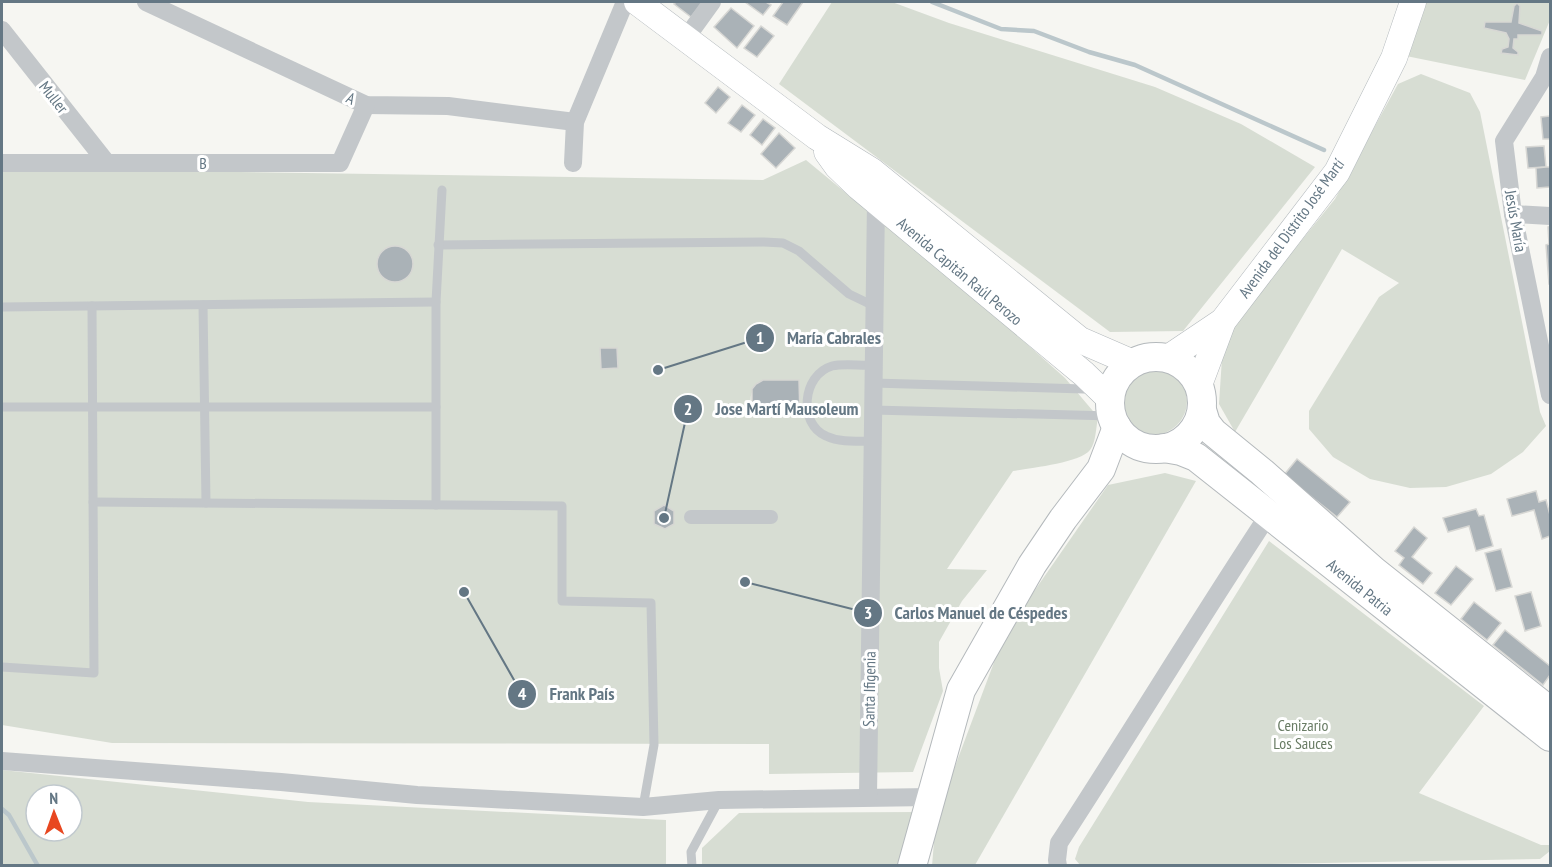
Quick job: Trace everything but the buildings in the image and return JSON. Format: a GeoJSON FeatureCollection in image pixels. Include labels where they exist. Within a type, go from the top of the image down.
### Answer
{"type":"FeatureCollection","features":[{"type":"Feature","properties":{"kind":"main road","name":"Avenida Capitán Raúl Perozo"},"geometry":{"type":"LineString","coordinates":[[637,2],[817,137],[869,187],[1114,395]]}},
{"type":"Feature","properties":{"kind":"main road","name":"Avenida del Distrito José Martí"},"geometry":{"type":"LineString","coordinates":[[1168,358],[1223,321],[1336,172],[1394,58],[1413,2]]}},
{"type":"Feature","properties":{"kind":"main road","name":"Avenida Capitán Raúl Perozo"},"geometry":{"type":"LineString","coordinates":[[869,187],[1080,340],[1114,395]]}},
{"type":"Feature","properties":{"kind":"main road","name":"Avenida del Distrito José Martí"},"geometry":{"type":"LineString","coordinates":[[1204,409],[1223,321]]}},
{"type":"Feature","properties":{"kind":"main road"},"geometry":{"type":"LineString","coordinates":[[912,866],[960,690],[1032,565],[1101,469],[1125,453],[1182,441],[1195,427],[1204,409],[1186,368],[1168,358],[1154,357],[1114,395],[1101,469]]}},
{"type":"Feature","properties":{"kind":"main road"},"geometry":{"type":"LineString","coordinates":[[1114,395],[1129,440],[1155,448]]}},
{"type":"Feature","properties":{"kind":"main road","name":"Avenida Patria"},"geometry":{"type":"LineString","coordinates":[[1204,409],[1262,472],[1374,571],[1551,711]]}},
{"type":"Feature","properties":{"kind":"main road","name":"Avenida Patria"},"geometry":{"type":"LineString","coordinates":[[1155,448],[1181,451],[1196,457],[1551,737]]}},
{"type":"Feature","properties":{"kind":"street","name":"A"},"geometry":{"type":"LineString","coordinates":[[146,2],[366,105],[448,106],[575,122]]}},
{"type":"Feature","properties":{"kind":"street"},"geometry":{"type":"LineString","coordinates":[[573,163],[575,122],[625,2]]}},
{"type":"Feature","properties":{"kind":"street"},"geometry":{"type":"LineString","coordinates":[[686,38],[712,2]]}},
{"type":"Feature","properties":{"kind":"street","name":"Muller"},"geometry":{"type":"LineString","coordinates":[[2,30],[107,163]]}},
{"type":"Feature","properties":{"kind":"street","name":"Jesús María"},"geometry":{"type":"LineString","coordinates":[[1551,57],[1544,77],[1504,141],[1513,214],[1551,395]]}},
{"type":"Feature","properties":{"kind":"street","name":"B"},"geometry":{"type":"LineString","coordinates":[[2,163],[340,163],[366,105]]}},
{"type":"Feature","properties":{"kind":"street","name":"Santa Ifigenia"},"geometry":{"type":"LineString","coordinates":[[868,797],[874,306],[869,187]]}},
{"type":"Feature","properties":{"kind":"street"},"geometry":{"type":"LineString","coordinates":[[1513,214],[1551,216]]}},
{"type":"Feature","properties":{"kind":"street"},"geometry":{"type":"LineString","coordinates":[[1058,866],[1059,843],[1192,631],[1269,514]]}},
{"type":"Feature","properties":{"kind":"street"},"geometry":{"type":"LineString","coordinates":[[691,517],[771,517]]}},
{"type":"Feature","properties":{"kind":"street"},"geometry":{"type":"LineString","coordinates":[[2,760],[417,795],[643,807],[719,800],[930,797]]}},
{"type":"Feature","properties":{"kind":"lane"},"geometry":{"type":"LineString","coordinates":[[435,505],[436,302],[442,190]]}},
{"type":"Feature","properties":{"kind":"lane"},"geometry":{"type":"LineString","coordinates":[[438,245],[783,243],[800,251],[849,294],[874,306]]}},
{"type":"Feature","properties":{"kind":"lane"},"geometry":{"type":"LineString","coordinates":[[2,307],[436,302]]}},
{"type":"Feature","properties":{"kind":"lane"},"geometry":{"type":"LineString","coordinates":[[203,305],[206,503]]}},
{"type":"Feature","properties":{"kind":"lane"},"geometry":{"type":"LineString","coordinates":[[2,668],[94,673],[92,306]]}},
{"type":"Feature","properties":{"kind":"lane"},"geometry":{"type":"LineString","coordinates":[[872,441],[843,441],[824,436],[813,426],[807,407],[808,388],[816,374],[832,366],[873,374],[1056,389],[1084,389],[1114,395]]}},
{"type":"Feature","properties":{"kind":"lane"},"geometry":{"type":"LineString","coordinates":[[873,410],[1114,395]]}},
{"type":"Feature","properties":{"kind":"lane"},"geometry":{"type":"LineString","coordinates":[[2,408],[436,407]]}},
{"type":"Feature","properties":{"kind":"lane"},"geometry":{"type":"LineString","coordinates":[[93,502],[562,506],[562,601],[651,603],[654,744],[643,807]]}},
{"type":"Feature","properties":{"kind":"lane"},"geometry":{"type":"LineString","coordinates":[[692,866],[691,852],[719,800]]}},
{"type":"Feature","properties":{"kind":"green space"},"geometry":{"type":"Polygon","coordinates":[[[832,2],[892,2],[949,23],[1155,87],[1241,124],[1315,167],[1183,331],[1110,332],[779,84],[832,2]]]}},
{"type":"Feature","properties":{"kind":"green space"},"geometry":{"type":"Polygon","coordinates":[[[1424,2],[1550,2],[1550,20],[1525,80],[1406,56],[1424,2]]]}},
{"type":"Feature","properties":{"kind":"green space"},"geometry":{"type":"Polygon","coordinates":[[[1421,74],[1470,93],[1480,112],[1540,412],[1546,426],[1523,452],[1491,474],[1446,487],[1410,488],[1370,479],[1333,457],[1309,429],[1309,411],[1379,297],[1399,283],[1342,249],[1235,432],[1219,404],[1222,358],[1238,313],[1280,267],[1335,199],[1398,84],[1421,74]]]}},
{"type":"Feature","properties":{"kind":"green space"},"geometry":{"type":"Polygon","coordinates":[[[806,160],[1000,320],[1065,378],[1098,417],[1094,443],[1085,455],[1054,464],[1013,471],[947,569],[987,570],[962,601],[939,642],[939,668],[943,691],[913,772],[769,774],[769,744],[112,743],[2,725],[2,172],[113,170],[763,180],[806,160]],[[764,380],[759,383],[751,397],[755,413],[760,417],[800,416],[799,380],[764,380]]]}},
{"type":"Feature","properties":{"kind":"green space"},"geometry":{"type":"Polygon","coordinates":[[[1146,367],[1160,367],[1172,372],[1182,382],[1187,401],[1182,420],[1172,430],[1160,435],[1146,435],[1134,430],[1124,420],[1119,408],[1119,394],[1124,382],[1134,372],[1146,367]]]}},
{"type":"Feature","properties":{"kind":"green space"},"geometry":{"type":"Polygon","coordinates":[[[1165,473],[1196,481],[975,865],[932,866],[936,817],[1005,633],[1108,485],[1165,473]]]}},
{"type":"Feature","properties":{"kind":"green space","name":"Cenizario Los Sauces"},"geometry":{"type":"Polygon","coordinates":[[[1269,541],[1484,706],[1419,793],[1541,845],[1550,845],[1550,851],[1540,859],[1080,865],[1075,859],[1079,847],[1269,541]]]}},
{"type":"Feature","properties":{"kind":"green space"},"geometry":{"type":"Polygon","coordinates":[[[2,770],[308,802],[666,820],[666,865],[2,865],[2,770]]]}},
{"type":"Feature","properties":{"kind":"green space"},"geometry":{"type":"Polygon","coordinates":[[[917,812],[900,865],[702,865],[702,848],[739,813],[917,812]]]}},
{"type":"Feature","properties":{"kind":"waterway"},"geometry":{"type":"LineString","coordinates":[[932,2],[1001,29],[1034,31],[1089,52],[1135,65],[1324,150]]}},
{"type":"Feature","properties":{"kind":"waterway"},"geometry":{"type":"LineString","coordinates":[[2,809],[9,815],[38,866]]}},
{"type":"Feature","properties":{"kind":"place","name":"María Cabrales"},"geometry":{"type":"Point","coordinates":[658,370]}},
{"type":"Feature","properties":{"kind":"place","name":"Jose Martí Mausoleum"},"geometry":{"type":"Point","coordinates":[664,518]}},
{"type":"Feature","properties":{"kind":"place","name":"Carlos Manuel de Céspedes"},"geometry":{"type":"Point","coordinates":[745,582]}},
{"type":"Feature","properties":{"kind":"place","name":"Frank País"},"geometry":{"type":"Point","coordinates":[464,592]}}]}
